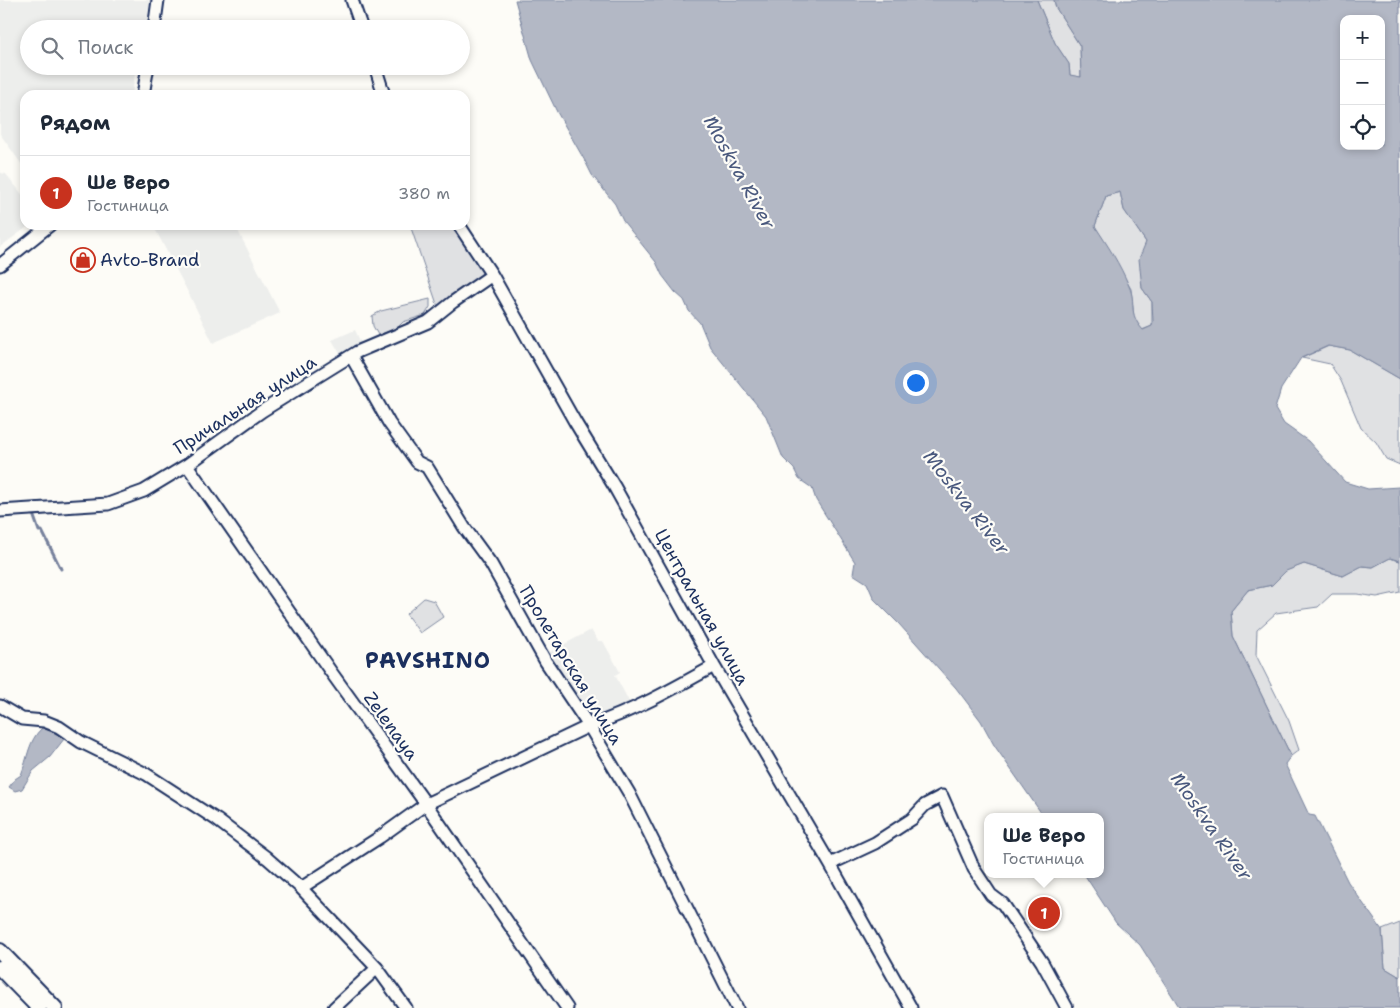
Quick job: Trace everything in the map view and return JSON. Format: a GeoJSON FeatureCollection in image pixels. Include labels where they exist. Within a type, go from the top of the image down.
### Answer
{"type":"FeatureCollection","features":[{"type":"Feature","properties":{"kind":"main road"},"geometry":{"type":"LineString","coordinates":[[0,951],[55,1008]]}},
{"type":"Feature","properties":{"kind":"main road"},"geometry":{"type":"LineString","coordinates":[[0,968],[39,1008]]}},
{"type":"Feature","properties":{"kind":"street"},"geometry":{"type":"LineString","coordinates":[[155,20],[158,0]]}},
{"type":"Feature","properties":{"kind":"street"},"geometry":{"type":"LineString","coordinates":[[352,0],[359,20]]}},
{"type":"Feature","properties":{"kind":"street"},"geometry":{"type":"LineString","coordinates":[[144,90],[146,75]]}},
{"type":"Feature","properties":{"kind":"street"},"geometry":{"type":"LineString","coordinates":[[378,75],[382,90]]}},
{"type":"Feature","properties":{"kind":"street"},"geometry":{"type":"LineString","coordinates":[[0,264],[44,230]]}},
{"type":"Feature","properties":{"kind":"street","name":"Центральная улица"},"geometry":{"type":"LineString","coordinates":[[462,230],[492,275],[911,1008]]}},
{"type":"Feature","properties":{"kind":"street","name":"Причальная улица"},"geometry":{"type":"LineString","coordinates":[[0,511],[108,504],[144,491],[186,465],[262,411],[357,352],[428,322],[492,275]]}},
{"type":"Feature","properties":{"kind":"street","name":"Пролетарская улица"},"geometry":{"type":"LineString","coordinates":[[351,356],[388,423],[417,462],[427,467],[464,527],[491,564],[546,662],[589,726],[629,793],[737,1008]]}},
{"type":"Feature","properties":{"kind":"street","name":"Zelenaya"},"geometry":{"type":"LineString","coordinates":[[186,465],[426,804],[567,1008]]}},
{"type":"Feature","properties":{"kind":"street"},"geometry":{"type":"LineString","coordinates":[[302,888],[380,838],[426,804],[589,726],[617,717],[647,703],[714,666]]}},
{"type":"Feature","properties":{"kind":"street"},"geometry":{"type":"LineString","coordinates":[[0,706],[22,718],[44,721],[59,727],[81,742],[146,774],[217,820],[267,858],[302,888],[377,968],[406,1008]]}},
{"type":"Feature","properties":{"kind":"street"},"geometry":{"type":"LineString","coordinates":[[830,864],[875,843],[912,819],[925,805],[942,796],[974,869],[991,895],[1003,904],[1037,954],[1067,1008]]}},
{"type":"Feature","properties":{"kind":"street"},"geometry":{"type":"LineString","coordinates":[[334,1008],[377,968]]}},
{"type":"Feature","properties":{"kind":"shaded area"},"geometry":{"type":"Polygon","coordinates":[[[0,0],[151,0],[147,20],[20,20],[20,75],[135,75],[133,90],[20,90],[20,162],[0,134],[0,0]]]}},
{"type":"Feature","properties":{"kind":"shaded area"},"geometry":{"type":"Polygon","coordinates":[[[1037,0],[1054,0],[1056,8],[1080,46],[1081,77],[1070,76],[1069,64],[1055,43],[1037,0]]]}},
{"type":"Feature","properties":{"kind":"shaded area"},"geometry":{"type":"Polygon","coordinates":[[[0,170],[1,173],[6,174],[20,192],[20,230],[23,230],[0,247],[0,170]]]}},
{"type":"Feature","properties":{"kind":"shaded area"},"geometry":{"type":"Polygon","coordinates":[[[1120,192],[1124,210],[1146,242],[1142,288],[1152,302],[1152,326],[1142,330],[1134,318],[1131,289],[1095,226],[1106,196],[1120,192]]]}},
{"type":"Feature","properties":{"kind":"shaded area"},"geometry":{"type":"Polygon","coordinates":[[[156,230],[238,230],[280,313],[213,343],[156,230]]]}},
{"type":"Feature","properties":{"kind":"shaded area"},"geometry":{"type":"Polygon","coordinates":[[[412,230],[457,230],[484,270],[477,281],[439,310],[412,230]]]}},
{"type":"Feature","properties":{"kind":"shaded area"},"geometry":{"type":"Polygon","coordinates":[[[430,299],[430,307],[425,315],[403,322],[396,329],[378,335],[373,326],[372,316],[381,311],[430,299]]]}},
{"type":"Feature","properties":{"kind":"shaded area"},"geometry":{"type":"Polygon","coordinates":[[[355,330],[362,345],[341,355],[332,340],[355,330]]]}},
{"type":"Feature","properties":{"kind":"shaded area"},"geometry":{"type":"Polygon","coordinates":[[[1329,346],[1350,350],[1400,379],[1400,465],[1386,459],[1376,442],[1361,428],[1341,381],[1330,364],[1302,358],[1329,346]]]}},
{"type":"Feature","properties":{"kind":"shaded area"},"geometry":{"type":"Polygon","coordinates":[[[1390,558],[1400,561],[1400,592],[1377,597],[1357,594],[1332,594],[1318,607],[1276,613],[1257,630],[1256,655],[1289,721],[1299,750],[1291,756],[1233,636],[1231,611],[1248,590],[1272,585],[1285,571],[1304,564],[1343,576],[1362,566],[1373,567],[1390,558]]]}},
{"type":"Feature","properties":{"kind":"shaded area"},"geometry":{"type":"Polygon","coordinates":[[[424,598],[434,601],[443,617],[420,633],[406,614],[424,598]]]}},
{"type":"Feature","properties":{"kind":"shaded area"},"geometry":{"type":"Polygon","coordinates":[[[591,630],[598,641],[603,641],[620,672],[615,675],[632,707],[588,721],[548,653],[591,630]]]}},
{"type":"Feature","properties":{"kind":"shaded area"},"geometry":{"type":"Polygon","coordinates":[[[1400,923],[1400,977],[1385,968],[1382,930],[1400,923]]]}},
{"type":"Feature","properties":{"kind":"water","name":"Moskva River"},"geometry":{"type":"Polygon","coordinates":[[[515,0],[1037,0],[1055,43],[1069,64],[1070,75],[1081,77],[1080,46],[1056,8],[1054,0],[1400,0],[1400,379],[1350,350],[1328,346],[1301,358],[1281,389],[1275,409],[1284,424],[1308,441],[1345,482],[1368,489],[1399,487],[1400,561],[1390,558],[1373,567],[1362,566],[1343,576],[1304,564],[1286,571],[1272,585],[1248,590],[1231,611],[1233,636],[1291,756],[1285,764],[1309,815],[1315,816],[1348,882],[1382,930],[1385,968],[1400,977],[1400,1008],[1180,1008],[1140,945],[1116,923],[1087,878],[1104,878],[1104,813],[1041,813],[994,745],[981,721],[956,688],[874,599],[867,583],[853,574],[855,562],[816,500],[812,488],[799,479],[794,469],[783,458],[766,416],[710,347],[700,323],[689,311],[684,300],[662,275],[656,262],[623,221],[615,204],[592,175],[557,112],[532,60],[515,0]],[[1120,192],[1106,196],[1095,226],[1114,255],[1125,278],[1131,292],[1135,318],[1143,330],[1152,326],[1153,321],[1152,302],[1142,288],[1139,259],[1146,242],[1124,210],[1120,192]]]}},
{"type":"Feature","properties":{"kind":"water"},"geometry":{"type":"Polygon","coordinates":[[[42,728],[54,732],[64,739],[50,757],[33,771],[22,789],[15,791],[9,787],[21,775],[31,744],[42,728]]]}},
{"type":"Feature","properties":{"kind":"waterway"},"geometry":{"type":"LineString","coordinates":[[33,514],[39,531],[42,531],[61,569]]}},
{"type":"Feature","properties":{"kind":"place","name":"Avto-Brand"},"geometry":{"type":"Point","coordinates":[83,260]}},
{"type":"Feature","properties":{"kind":"place","name":"Ше Веро"},"geometry":{"type":"Point","coordinates":[1044,913]}},
{"type":"Feature","properties":{"kind":"district","name":"PAVSHINO"},"geometry":{"type":"Point","coordinates":[428,660]}}]}
